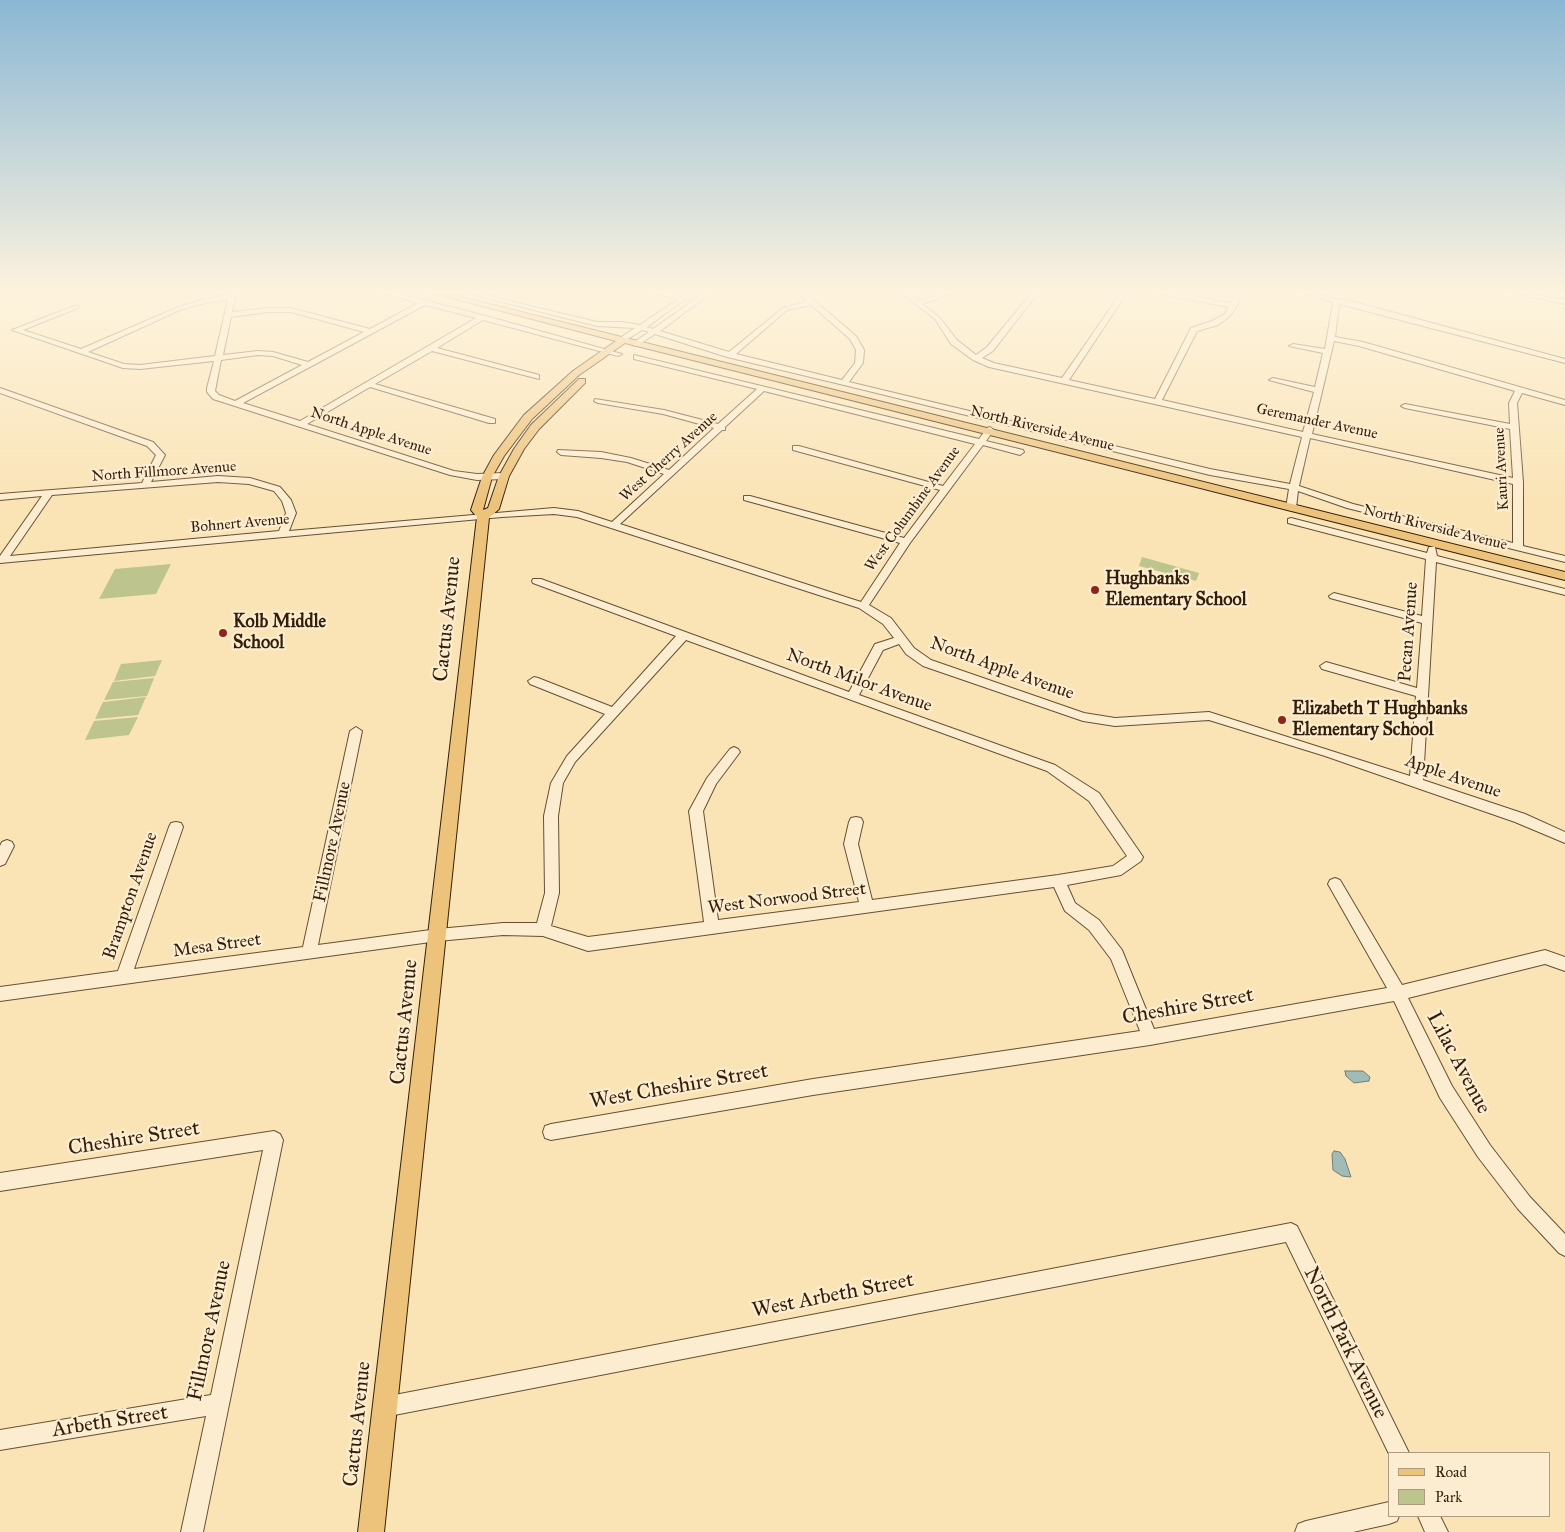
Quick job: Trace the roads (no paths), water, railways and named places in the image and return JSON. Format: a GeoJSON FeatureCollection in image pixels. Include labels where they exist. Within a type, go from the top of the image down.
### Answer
{"type":"FeatureCollection","features":[{"type":"Feature","properties":{"kind":"main road"},"geometry":{"type":"LineString","coordinates":[[487,477],[499,455],[528,417],[559,387],[600,361]]}},
{"type":"Feature","properties":{"kind":"main road"},"geometry":{"type":"LineString","coordinates":[[483,516],[493,509],[504,476],[519,449],[550,411],[603,361]]}},
{"type":"Feature","properties":{"kind":"main road","name":"North Riverside Avenue"},"geometry":{"type":"LineString","coordinates":[[709,361],[990,430],[1291,508],[1565,576]]}},
{"type":"Feature","properties":{"kind":"main road","name":"Cactus Avenue"},"geometry":{"type":"LineString","coordinates":[[370,1532],[483,516],[477,510],[487,477]]}},
{"type":"Feature","properties":{"kind":"street"},"geometry":{"type":"LineString","coordinates":[[110,361],[124,366],[140,367],[182,361]]}},
{"type":"Feature","properties":{"kind":"street","name":"North Apple Avenue"},"geometry":{"type":"LineString","coordinates":[[216,361],[211,392],[216,396],[299,425],[453,473],[487,477],[504,476]]}},
{"type":"Feature","properties":{"kind":"street"},"geometry":{"type":"LineString","coordinates":[[299,361],[308,364]]}},
{"type":"Feature","properties":{"kind":"street"},"geometry":{"type":"LineString","coordinates":[[237,403],[313,361]]}},
{"type":"Feature","properties":{"kind":"street"},"geometry":{"type":"LineString","coordinates":[[299,425],[407,361]]}},
{"type":"Feature","properties":{"kind":"street"},"geometry":{"type":"LineString","coordinates":[[479,361],[536,377]]}},
{"type":"Feature","properties":{"kind":"street"},"geometry":{"type":"LineString","coordinates":[[655,361],[1020,452]]}},
{"type":"Feature","properties":{"kind":"street","name":"North Riverside Avenue"},"geometry":{"type":"LineString","coordinates":[[756,361],[1210,472],[1294,487],[1350,506],[1565,559]]}},
{"type":"Feature","properties":{"kind":"street"},"geometry":{"type":"LineString","coordinates":[[844,383],[859,361]]}},
{"type":"Feature","properties":{"kind":"street","name":"Geremander Avenue"},"geometry":{"type":"LineString","coordinates":[[984,361],[1063,382],[1308,434],[1518,482]]}},
{"type":"Feature","properties":{"kind":"street"},"geometry":{"type":"LineString","coordinates":[[1063,382],[1077,361]]}},
{"type":"Feature","properties":{"kind":"street"},"geometry":{"type":"LineString","coordinates":[[1157,402],[1178,361]]}},
{"type":"Feature","properties":{"kind":"street"},"geometry":{"type":"LineString","coordinates":[[1291,508],[1294,487],[1325,361]]}},
{"type":"Feature","properties":{"kind":"street"},"geometry":{"type":"LineString","coordinates":[[1420,361],[1565,403]]}},
{"type":"Feature","properties":{"kind":"street"},"geometry":{"type":"LineString","coordinates":[[1273,380],[1317,390]]}},
{"type":"Feature","properties":{"kind":"street"},"geometry":{"type":"LineString","coordinates":[[368,384],[492,421]]}},
{"type":"Feature","properties":{"kind":"street","name":"West Cherry Avenue"},"geometry":{"type":"LineString","coordinates":[[614,525],[722,428],[763,388]]}},
{"type":"Feature","properties":{"kind":"street"},"geometry":{"type":"LineString","coordinates":[[0,390],[150,444],[161,455],[145,485]]}},
{"type":"Feature","properties":{"kind":"street","name":"Kauri Avenue"},"geometry":{"type":"LineString","coordinates":[[1518,548],[1518,482],[1513,402],[1519,390]]}},
{"type":"Feature","properties":{"kind":"street"},"geometry":{"type":"LineString","coordinates":[[598,401],[664,412],[722,428]]}},
{"type":"Feature","properties":{"kind":"street"},"geometry":{"type":"LineString","coordinates":[[1405,406],[1514,427]]}},
{"type":"Feature","properties":{"kind":"street","name":"West Columbine Avenue"},"geometry":{"type":"LineString","coordinates":[[863,606],[906,542],[990,430]]}},
{"type":"Feature","properties":{"kind":"street"},"geometry":{"type":"LineString","coordinates":[[796,448],[945,489]]}},
{"type":"Feature","properties":{"kind":"street"},"geometry":{"type":"LineString","coordinates":[[561,452],[602,455],[628,460],[671,473]]}},
{"type":"Feature","properties":{"kind":"street","name":"North Fillmore Avenue"},"geometry":{"type":"LineString","coordinates":[[0,497],[234,479],[250,481],[277,489],[286,500],[291,513],[283,535]]}},
{"type":"Feature","properties":{"kind":"street"},"geometry":{"type":"LineString","coordinates":[[1,560],[49,493]]}},
{"type":"Feature","properties":{"kind":"street"},"geometry":{"type":"LineString","coordinates":[[747,498],[906,542]]}},
{"type":"Feature","properties":{"kind":"street","name":"North Apple Avenue"},"geometry":{"type":"LineString","coordinates":[[483,516],[554,511],[578,514],[863,606],[888,621],[910,651],[927,663],[1082,717],[1115,722],[1208,716],[1329,753]]}},
{"type":"Feature","properties":{"kind":"street","name":"Bohnert Avenue"},"geometry":{"type":"LineString","coordinates":[[1,560],[483,516]]}},
{"type":"Feature","properties":{"kind":"street"},"geometry":{"type":"LineString","coordinates":[[1291,521],[1565,592]]}},
{"type":"Feature","properties":{"kind":"street","name":"Pecan Avenue"},"geometry":{"type":"LineString","coordinates":[[1416,783],[1432,543]]}},
{"type":"Feature","properties":{"kind":"street","name":"North Milor Avenue"},"geometry":{"type":"LineString","coordinates":[[537,581],[852,698],[1051,768],[1094,797],[1136,857]]}},
{"type":"Feature","properties":{"kind":"street"},"geometry":{"type":"LineString","coordinates":[[1334,596],[1428,621]]}},
{"type":"Feature","properties":{"kind":"street"},"geometry":{"type":"LineString","coordinates":[[543,930],[552,894],[551,816],[557,783],[571,758],[684,635]]}},
{"type":"Feature","properties":{"kind":"street"},"geometry":{"type":"LineString","coordinates":[[852,698],[879,648],[902,639]]}},
{"type":"Feature","properties":{"kind":"street"},"geometry":{"type":"LineString","coordinates":[[1326,666],[1423,694]]}},
{"type":"Feature","properties":{"kind":"street"},"geometry":{"type":"LineString","coordinates":[[534,681],[613,712]]}},
{"type":"Feature","properties":{"kind":"street","name":"Fillmore Avenue"},"geometry":{"type":"LineString","coordinates":[[309,952],[356,732]]}},
{"type":"Feature","properties":{"kind":"street"},"geometry":{"type":"LineString","coordinates":[[712,928],[696,811],[711,780],[734,752]]}},
{"type":"Feature","properties":{"kind":"street","name":"Apple Avenue"},"geometry":{"type":"LineString","coordinates":[[1329,753],[1520,818],[1565,838]]}},
{"type":"Feature","properties":{"kind":"street"},"geometry":{"type":"LineString","coordinates":[[856,822],[851,844],[867,907]]}},
{"type":"Feature","properties":{"kind":"street","name":"Brampton Avenue"},"geometry":{"type":"LineString","coordinates":[[123,978],[176,827]]}},
{"type":"Feature","properties":{"kind":"street"},"geometry":{"type":"LineString","coordinates":[[0,860],[7,846]]}},
{"type":"Feature","properties":{"kind":"street","name":"West Norwood Street"},"geometry":{"type":"LineString","coordinates":[[438,934],[503,929],[543,930],[588,944],[1058,881],[1116,871],[1136,857]]}},
{"type":"Feature","properties":{"kind":"street"},"geometry":{"type":"LineString","coordinates":[[1058,881],[1070,907],[1094,925],[1117,955],[1150,1037]]}},
{"type":"Feature","properties":{"kind":"street","name":"Lilac Avenue"},"geometry":{"type":"LineString","coordinates":[[1335,884],[1398,993],[1446,1092],[1484,1151],[1524,1203],[1565,1247]]}},
{"type":"Feature","properties":{"kind":"street","name":"Mesa Street"},"geometry":{"type":"LineString","coordinates":[[0,994],[438,934]]}},
{"type":"Feature","properties":{"kind":"street","name":"Cheshire Street"},"geometry":{"type":"LineString","coordinates":[[814,1087],[1150,1037],[1398,993],[1545,957],[1565,964]]}},
{"type":"Feature","properties":{"kind":"street","name":"West Cheshire Street"},"geometry":{"type":"LineString","coordinates":[[551,1132],[814,1087]]}},
{"type":"Feature","properties":{"kind":"street","name":"Fillmore Avenue"},"geometry":{"type":"LineString","coordinates":[[192,1532],[274,1140]]}},
{"type":"Feature","properties":{"kind":"street","name":"Cheshire Street"},"geometry":{"type":"LineString","coordinates":[[0,1182],[274,1140]]}},
{"type":"Feature","properties":{"kind":"street","name":"West Arbeth Street"},"geometry":{"type":"LineString","coordinates":[[384,1406],[1290,1232]]}},
{"type":"Feature","properties":{"kind":"street","name":"North Park Avenue"},"geometry":{"type":"LineString","coordinates":[[1290,1232],[1399,1452]]}},
{"type":"Feature","properties":{"kind":"street","name":"Arbeth Street"},"geometry":{"type":"LineString","coordinates":[[0,1440],[219,1404]]}},
{"type":"Feature","properties":{"kind":"street"},"geometry":{"type":"LineString","coordinates":[[1306,1532],[1388,1513]]}},
{"type":"Feature","properties":{"kind":"street"},"geometry":{"type":"LineString","coordinates":[[1430,1517],[1437,1532]]}},
{"type":"Feature","properties":{"kind":"water"},"geometry":{"type":"Polygon","coordinates":[[[1345,1071],[1363,1071],[1370,1077],[1369,1081],[1354,1083],[1346,1076],[1345,1071]]]}},
{"type":"Feature","properties":{"kind":"water"},"geometry":{"type":"Polygon","coordinates":[[[1334,1151],[1340,1152],[1345,1159],[1351,1177],[1342,1176],[1333,1170],[1332,1154],[1334,1151]]]}},
{"type":"Feature","properties":{"kind":"place","name":"Hughbanks Elementary School"},"geometry":{"type":"Point","coordinates":[1095,590]}},
{"type":"Feature","properties":{"kind":"place","name":"Kolb Middle School"},"geometry":{"type":"Point","coordinates":[223,633]}},
{"type":"Feature","properties":{"kind":"place","name":"Elizabeth T Hughbanks Elementary School"},"geometry":{"type":"Point","coordinates":[1282,720]}}]}
